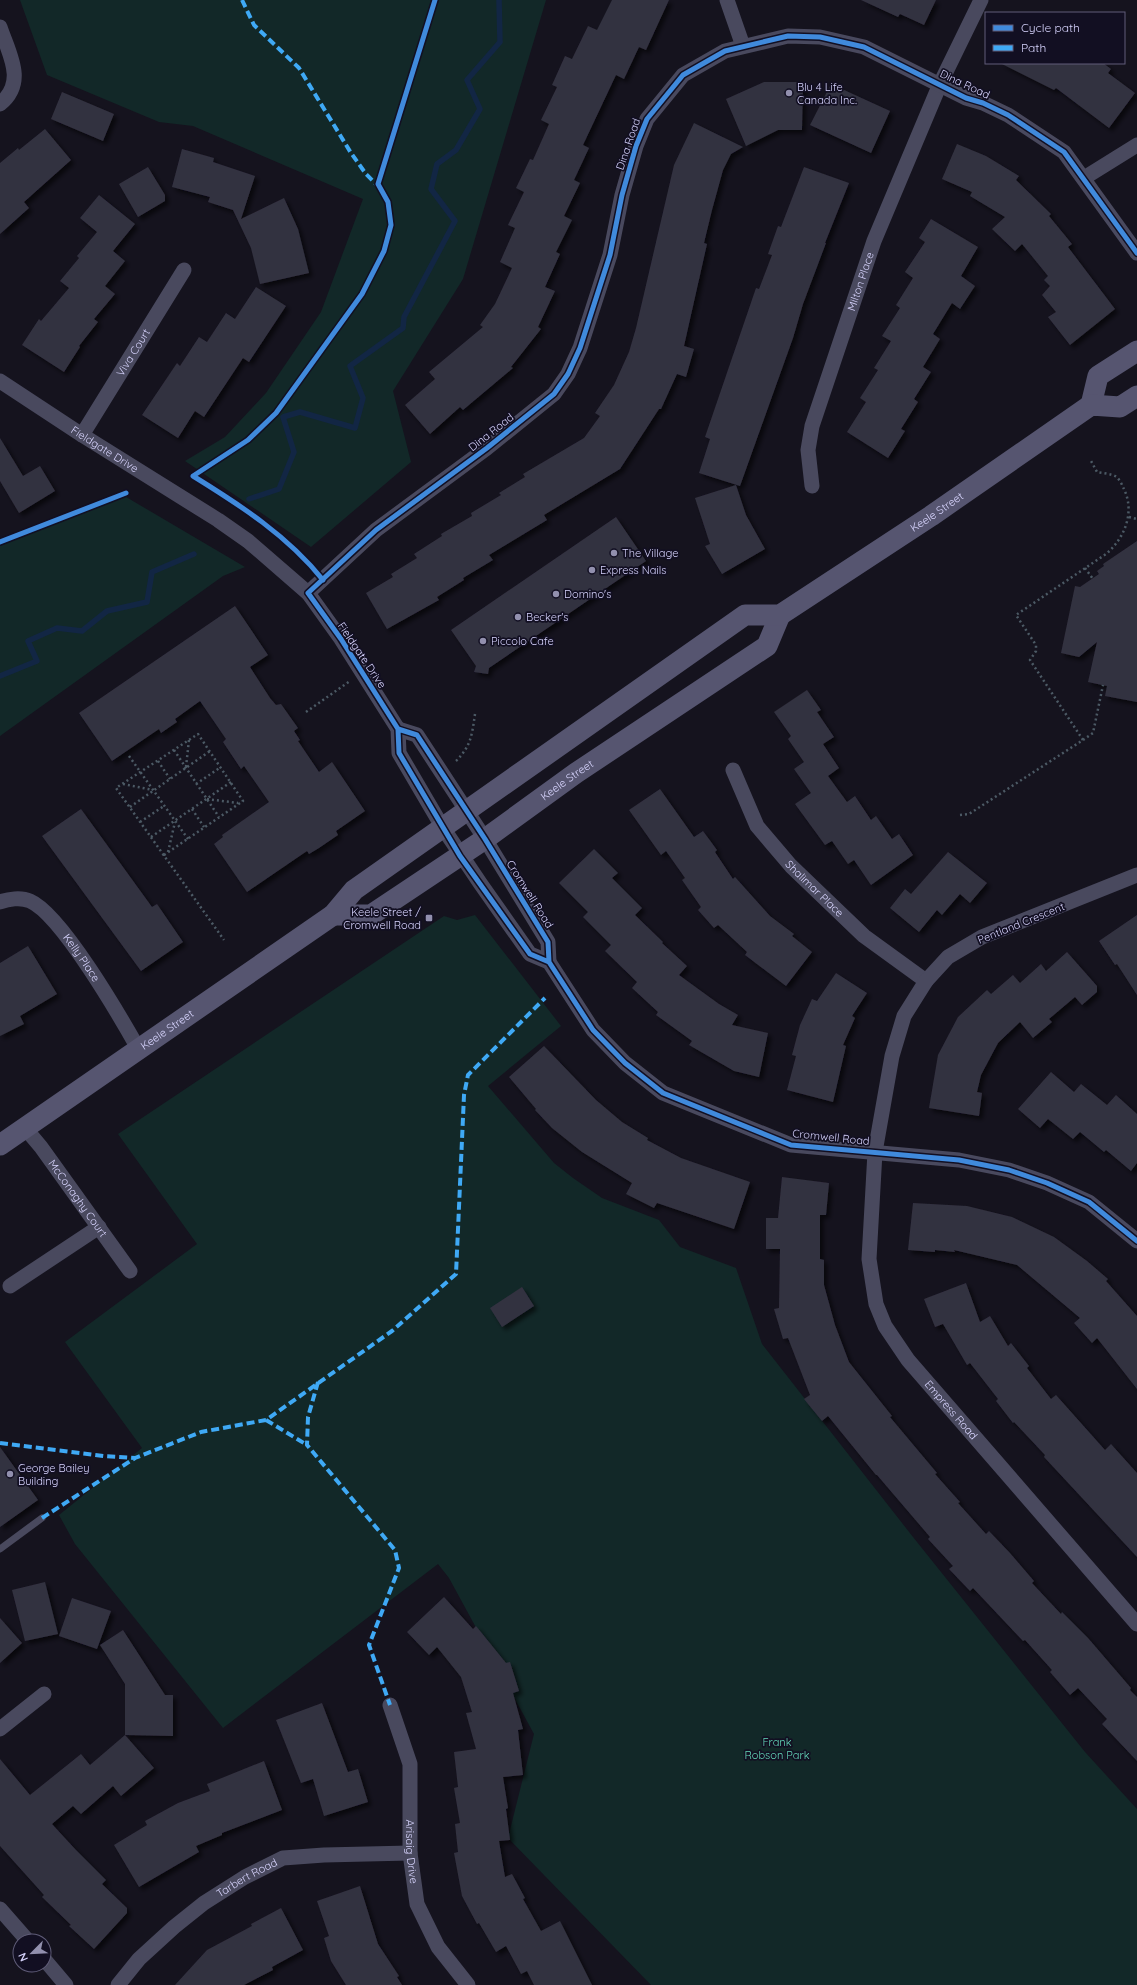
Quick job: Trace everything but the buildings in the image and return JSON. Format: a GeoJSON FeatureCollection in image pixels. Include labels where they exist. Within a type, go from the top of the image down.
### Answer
{"type":"FeatureCollection","features":[{"type":"Feature","properties":{"kind":"main road"},"geometry":{"type":"LineString","coordinates":[[1137,351],[1098,376],[1091,405],[1120,407],[1137,396]]}},
{"type":"Feature","properties":{"kind":"main road","name":"Keele Street"},"geometry":{"type":"LineString","coordinates":[[0,1145],[334,915],[354,890],[745,615],[780,615],[931,516],[1091,405]]}},
{"type":"Feature","properties":{"kind":"main road","name":"Keele Street"},"geometry":{"type":"LineString","coordinates":[[334,915],[371,915],[460,856],[576,773],[767,646],[780,615]]}},
{"type":"Feature","properties":{"kind":"street"},"geometry":{"type":"LineString","coordinates":[[727,0],[743,46]]}},
{"type":"Feature","properties":{"kind":"street","name":"Milton Place"},"geometry":{"type":"LineString","coordinates":[[812,486],[808,450],[812,426],[874,241],[940,84],[981,0]]}},
{"type":"Feature","properties":{"kind":"street"},"geometry":{"type":"LineString","coordinates":[[0,27],[13,64],[15,83],[5,100],[0,104]]}},
{"type":"Feature","properties":{"kind":"street","name":"Dina Road"},"geometry":{"type":"LineString","coordinates":[[308,593],[376,530],[487,448],[554,394],[568,374],[580,348],[610,255],[622,195],[636,146],[647,119],[683,75],[725,51],[788,36],[820,37],[864,47],[966,98],[983,103],[1008,115],[1064,152],[1137,253]]}},
{"type":"Feature","properties":{"kind":"street"},"geometry":{"type":"LineString","coordinates":[[1084,178],[1137,145]]}},
{"type":"Feature","properties":{"kind":"street","name":"Viva Court"},"geometry":{"type":"LineString","coordinates":[[82,436],[184,270]]}},
{"type":"Feature","properties":{"kind":"street","name":"Fieldgate Drive"},"geometry":{"type":"LineString","coordinates":[[0,381],[82,436],[224,524],[248,541],[308,593],[363,672],[398,728],[399,753],[460,856]]}},
{"type":"Feature","properties":{"kind":"street"},"geometry":{"type":"LineString","coordinates":[[398,728],[417,735],[485,839]]}},
{"type":"Feature","properties":{"kind":"street","name":"Shalimar Place"},"geometry":{"type":"LineString","coordinates":[[733,770],[757,826],[791,866],[864,936],[926,981]]}},
{"type":"Feature","properties":{"kind":"street","name":"Cromwell Road"},"geometry":{"type":"LineString","coordinates":[[485,839],[548,942],[549,962],[593,1030],[625,1063],[663,1093],[791,1145],[959,1160],[1009,1170],[1046,1183],[1089,1202],[1137,1241]]}},
{"type":"Feature","properties":{"kind":"street"},"geometry":{"type":"LineString","coordinates":[[460,856],[530,954],[549,962]]}},
{"type":"Feature","properties":{"kind":"street","name":"Pentland Crescent"},"geometry":{"type":"LineString","coordinates":[[875,1152],[892,1056],[904,1016],[926,981],[948,958],[982,937],[1137,875]]}},
{"type":"Feature","properties":{"kind":"street","name":"Kelly Place"},"geometry":{"type":"LineString","coordinates":[[0,902],[8,899],[30,901],[59,926],[118,1013],[139,1050]]}},
{"type":"Feature","properties":{"kind":"street","name":"McConaghy Court"},"geometry":{"type":"LineString","coordinates":[[25,1128],[130,1271]]}},
{"type":"Feature","properties":{"kind":"street","name":"Empress Road"},"geometry":{"type":"LineString","coordinates":[[875,1152],[869,1259],[876,1304],[886,1326],[908,1360],[1137,1624]]}},
{"type":"Feature","properties":{"kind":"street"},"geometry":{"type":"LineString","coordinates":[[10,1286],[99,1227]]}},
{"type":"Feature","properties":{"kind":"street"},"geometry":{"type":"LineString","coordinates":[[0,1729],[44,1694]]}},
{"type":"Feature","properties":{"kind":"street","name":"Arisaig Drive"},"geometry":{"type":"LineString","coordinates":[[390,1705],[410,1764],[410,1853],[417,1904],[438,1947],[468,1985]]}},
{"type":"Feature","properties":{"kind":"street","name":"Tarbert Road"},"geometry":{"type":"LineString","coordinates":[[118,1985],[139,1959],[174,1927],[204,1903],[245,1877],[283,1858],[324,1855],[410,1853]]}},
{"type":"Feature","properties":{"kind":"street"},"geometry":{"type":"LineString","coordinates":[[0,1909],[21,1933]]}},
{"type":"Feature","properties":{"kind":"street"},"geometry":{"type":"LineString","coordinates":[[52,1969],[66,1985]]}},
{"type":"Feature","properties":{"kind":"lane"},"geometry":{"type":"LineString","coordinates":[[0,1549],[42,1518]]}},
{"type":"Feature","properties":{"kind":"path"},"geometry":{"type":"LineString","coordinates":[[1082,740],[1030,660],[1036,652],[1036,645],[1016,615],[1114,547],[1129,517],[1130,510],[1126,493],[1119,480],[1115,476],[1097,472],[1090,459]]}},
{"type":"Feature","properties":{"kind":"path"},"geometry":{"type":"LineString","coordinates":[[1129,517],[1137,519]]}},
{"type":"Feature","properties":{"kind":"path"},"geometry":{"type":"LineString","coordinates":[[1085,568],[1093,579]]}},
{"type":"Feature","properties":{"kind":"path"},"geometry":{"type":"LineString","coordinates":[[306,712],[363,672]]}},
{"type":"Feature","properties":{"kind":"path"},"geometry":{"type":"LineString","coordinates":[[960,816],[970,814],[1093,734],[1103,685]]}},
{"type":"Feature","properties":{"kind":"path"},"geometry":{"type":"LineString","coordinates":[[456,761],[466,752],[472,738],[475,714]]}},
{"type":"Feature","properties":{"kind":"path"},"geometry":{"type":"LineString","coordinates":[[164,855],[243,800],[198,734],[116,788],[224,940]]}},
{"type":"Feature","properties":{"kind":"path"},"geometry":{"type":"LineString","coordinates":[[186,768],[189,740]]}},
{"type":"Feature","properties":{"kind":"path"},"geometry":{"type":"LineString","coordinates":[[174,750],[219,817]]}},
{"type":"Feature","properties":{"kind":"path"},"geometry":{"type":"LineString","coordinates":[[130,807],[210,751]]}},
{"type":"Feature","properties":{"kind":"path"},"geometry":{"type":"LineString","coordinates":[[129,756],[188,839]]}},
{"type":"Feature","properties":{"kind":"path"},"geometry":{"type":"LineString","coordinates":[[158,761],[170,779]]}},
{"type":"Feature","properties":{"kind":"path"},"geometry":{"type":"LineString","coordinates":[[196,784],[220,767]]}},
{"type":"Feature","properties":{"kind":"path"},"geometry":{"type":"LineString","coordinates":[[151,837],[231,782]]}},
{"type":"Feature","properties":{"kind":"path"},"geometry":{"type":"LineString","coordinates":[[122,784],[153,790]]}},
{"type":"Feature","properties":{"kind":"path"},"geometry":{"type":"LineString","coordinates":[[207,799],[239,804]]}},
{"type":"Feature","properties":{"kind":"path"},"geometry":{"type":"LineString","coordinates":[[140,822],[164,806]]}},
{"type":"Feature","properties":{"kind":"path"},"geometry":{"type":"LineString","coordinates":[[192,809],[204,827]]}},
{"type":"Feature","properties":{"kind":"path"},"geometry":{"type":"LineString","coordinates":[[168,852],[175,821]]}},
{"type":"Feature","properties":{"kind":"green space"},"geometry":{"type":"Polygon","coordinates":[[[20,0],[546,0],[463,279],[393,391],[411,462],[311,547],[185,461],[225,437],[266,393],[321,312],[363,199],[193,126],[159,122],[47,75],[20,0]]]}},
{"type":"Feature","properties":{"kind":"green space"},"geometry":{"type":"Polygon","coordinates":[[[121,494],[245,567],[223,576],[0,736],[0,538],[121,494]]]}},
{"type":"Feature","properties":{"kind":"green space","name":"Frank Robson Park"},"geometry":{"type":"Polygon","coordinates":[[[475,915],[561,1026],[488,1086],[554,1163],[573,1178],[602,1198],[659,1220],[680,1247],[736,1268],[762,1344],[913,1537],[1085,1752],[1137,1809],[1137,1985],[651,1985],[508,1838],[534,1734],[449,1578],[438,1564],[223,1728],[75,1544],[59,1515],[142,1448],[65,1342],[197,1244],[118,1134],[444,916],[457,920],[475,915]]]}},
{"type":"Feature","properties":{"kind":"waterway"},"geometry":{"type":"LineString","coordinates":[[249,499],[279,489],[294,452],[283,417],[300,412],[355,428],[363,398],[350,366],[403,328],[404,317],[455,221],[431,189],[437,164],[456,150],[480,109],[467,80],[500,42],[499,0]]}},
{"type":"Feature","properties":{"kind":"waterway"},"geometry":{"type":"LineString","coordinates":[[0,676],[37,661],[28,641],[57,628],[82,631],[107,611],[147,602],[152,572],[194,554]]}},
{"type":"Feature","properties":{"kind":"marked path"},"geometry":{"type":"LineString","coordinates":[[242,0],[254,25],[299,68],[351,153],[366,174],[379,187]]}},
{"type":"Feature","properties":{"kind":"marked path"},"geometry":{"type":"LineString","coordinates":[[42,1518],[135,1458],[201,1432],[266,1420],[392,1331],[456,1274],[464,1095],[468,1075],[545,998]]}},
{"type":"Feature","properties":{"kind":"marked path"},"geometry":{"type":"LineString","coordinates":[[318,1382],[308,1417],[307,1445],[395,1550],[399,1568],[369,1645],[390,1705]]}},
{"type":"Feature","properties":{"kind":"marked path"},"geometry":{"type":"LineString","coordinates":[[266,1420],[307,1445]]}},
{"type":"Feature","properties":{"kind":"marked path"},"geometry":{"type":"LineString","coordinates":[[0,1443],[104,1456],[135,1458]]}},
{"type":"Feature","properties":{"kind":"cycle path"},"geometry":{"type":"LineString","coordinates":[[323,580],[295,549],[279,535],[246,510],[193,476],[248,440],[276,413],[362,294],[384,251],[391,225],[388,202],[378,184],[435,0]]}},
{"type":"Feature","properties":{"kind":"cycle path"},"geometry":{"type":"LineString","coordinates":[[1137,253],[1064,152],[1008,115],[983,103],[966,98],[864,47],[820,37],[788,36],[725,51],[683,75],[647,119],[636,146],[622,195],[610,255],[580,348],[568,374],[554,394],[487,448],[376,530],[308,593],[341,639],[398,729],[399,753],[460,856],[530,954],[549,962],[593,1030],[625,1063],[663,1093],[791,1145],[959,1160],[1009,1170],[1047,1183],[1089,1202],[1137,1241]]}},
{"type":"Feature","properties":{"kind":"cycle path"},"geometry":{"type":"LineString","coordinates":[[0,542],[126,493]]}},
{"type":"Feature","properties":{"kind":"cycle path"},"geometry":{"type":"LineString","coordinates":[[398,729],[417,735],[485,839],[548,942],[549,962]]}},
{"type":"Feature","properties":{"kind":"place","name":"Blu 4 Life Canada Inc."},"geometry":{"type":"Point","coordinates":[789,93]}},
{"type":"Feature","properties":{"kind":"place","name":"The Village"},"geometry":{"type":"Point","coordinates":[614,553]}},
{"type":"Feature","properties":{"kind":"place","name":"Express Nails"},"geometry":{"type":"Point","coordinates":[592,570]}},
{"type":"Feature","properties":{"kind":"place","name":"Domino's"},"geometry":{"type":"Point","coordinates":[556,594]}},
{"type":"Feature","properties":{"kind":"place","name":"Becker's"},"geometry":{"type":"Point","coordinates":[518,617]}},
{"type":"Feature","properties":{"kind":"place","name":"Piccolo Cafe"},"geometry":{"type":"Point","coordinates":[483,641]}},
{"type":"Feature","properties":{"kind":"place","name":"Keele Street / Cromwell Road"},"geometry":{"type":"Point","coordinates":[429,918]}},
{"type":"Feature","properties":{"kind":"place","name":"George Bailey Building"},"geometry":{"type":"Point","coordinates":[10,1474]}}]}
